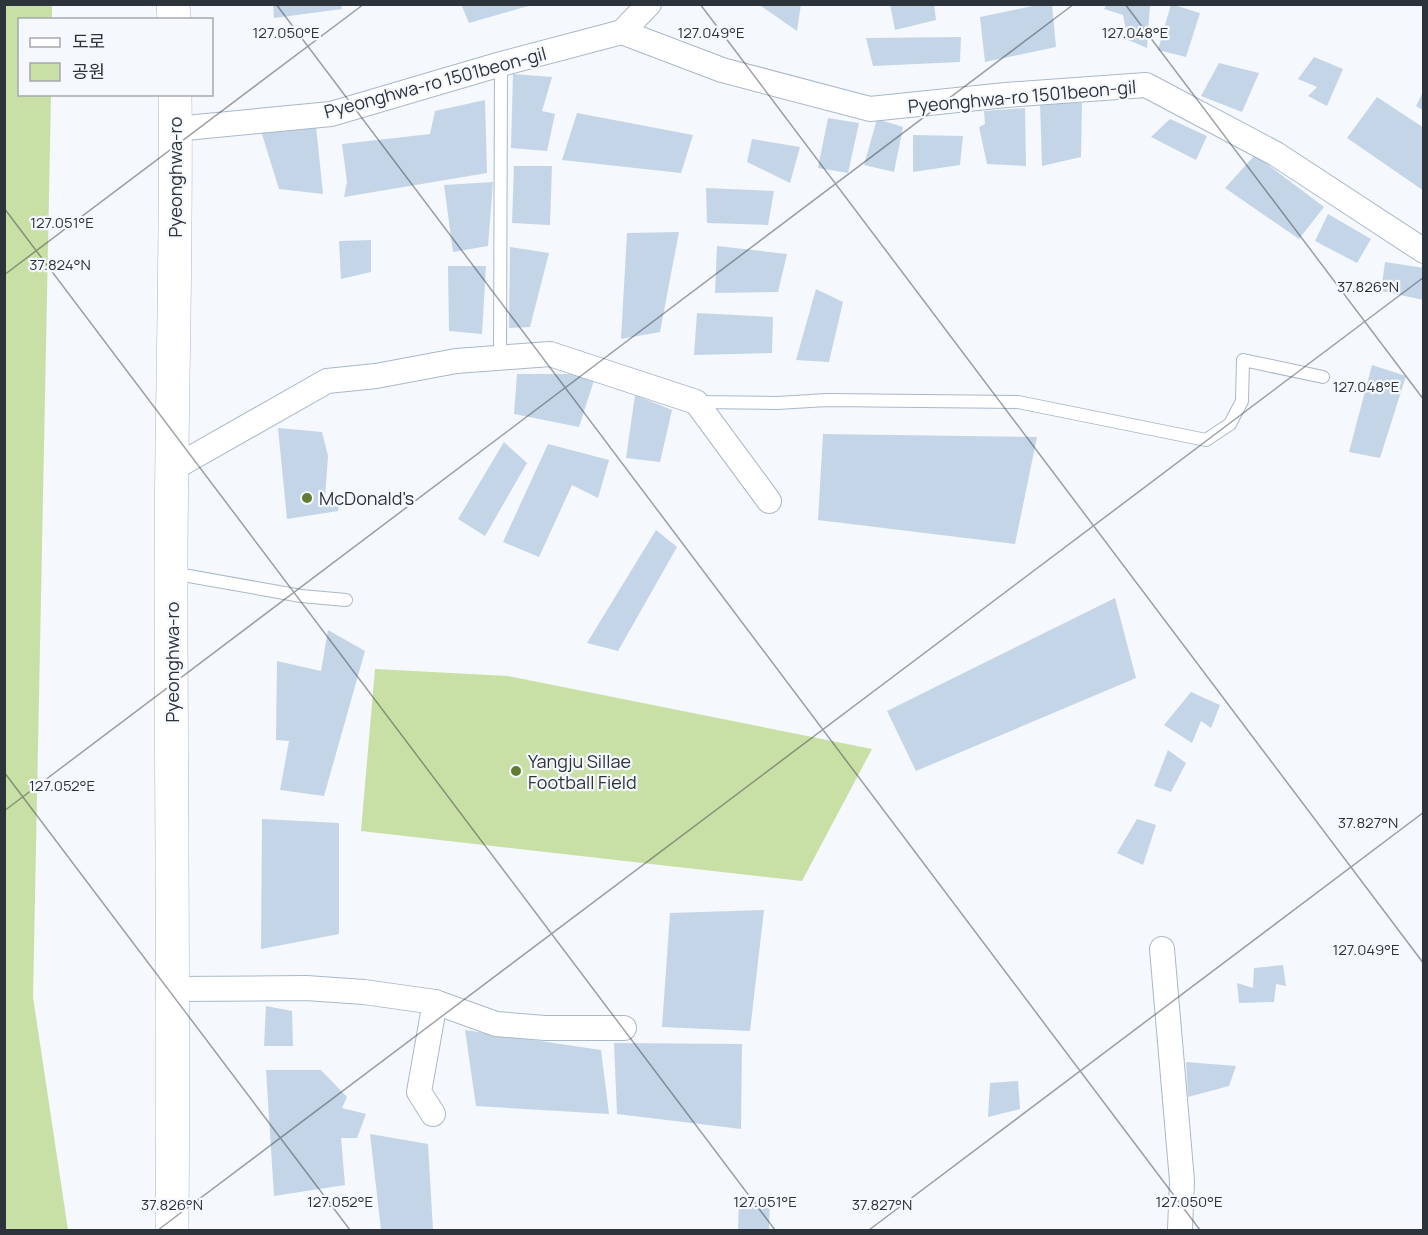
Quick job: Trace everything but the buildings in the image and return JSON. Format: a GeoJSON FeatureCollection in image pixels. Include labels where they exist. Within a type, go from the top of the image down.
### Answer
{"type":"FeatureCollection","features":[{"type":"Feature","properties":{"kind":"main road","name":"Pyeonghwa-ro"},"geometry":{"type":"LineString","coordinates":[[172,1230],[174,989],[171,573],[175,96]]}},
{"type":"Feature","properties":{"kind":"street"},"geometry":{"type":"LineString","coordinates":[[622,32],[649,4]]}},
{"type":"Feature","properties":{"kind":"street","name":"Pyeonghwa-ro 1501beon-gil"},"geometry":{"type":"LineString","coordinates":[[175,129],[331,114],[501,64],[622,32],[722,70],[870,109],[1006,95],[1146,85],[1276,154],[1424,251]]}},
{"type":"Feature","properties":{"kind":"street"},"geometry":{"type":"LineString","coordinates":[[172,469],[327,381],[376,376],[456,361],[550,354],[696,402],[769,501]]}},
{"type":"Feature","properties":{"kind":"street"},"geometry":{"type":"LineString","coordinates":[[1162,949],[1182,1181],[1180,1230]]}},
{"type":"Feature","properties":{"kind":"street"},"geometry":{"type":"LineString","coordinates":[[174,989],[306,988],[364,992],[435,1002],[496,1024],[545,1028],[624,1028]]}},
{"type":"Feature","properties":{"kind":"street"},"geometry":{"type":"LineString","coordinates":[[433,1114],[419,1092],[435,1002]]}},
{"type":"Feature","properties":{"kind":"lane"},"geometry":{"type":"LineString","coordinates":[[500,358],[501,64]]}},
{"type":"Feature","properties":{"kind":"lane"},"geometry":{"type":"LineString","coordinates":[[696,402],[777,403],[827,400],[1018,402],[1206,440],[1230,424],[1242,401],[1243,360],[1323,377]]}},
{"type":"Feature","properties":{"kind":"lane"},"geometry":{"type":"LineString","coordinates":[[171,573],[301,596],[346,600]]}},
{"type":"Feature","properties":{"kind":"green space"},"geometry":{"type":"Polygon","coordinates":[[[52,4],[52,18],[18,18],[18,96],[51,96],[33,997],[68,1230],[5,1230],[4,5],[52,4]]]}},
{"type":"Feature","properties":{"kind":"green space"},"geometry":{"type":"Polygon","coordinates":[[[375,669],[508,676],[872,749],[802,881],[361,831],[375,669]]]}},
{"type":"Feature","properties":{"kind":"place","name":"McDonald's"},"geometry":{"type":"Point","coordinates":[307,498]}},
{"type":"Feature","properties":{"kind":"place","name":"Yangju Sillae Football Field"},"geometry":{"type":"Point","coordinates":[516,771]}}]}
